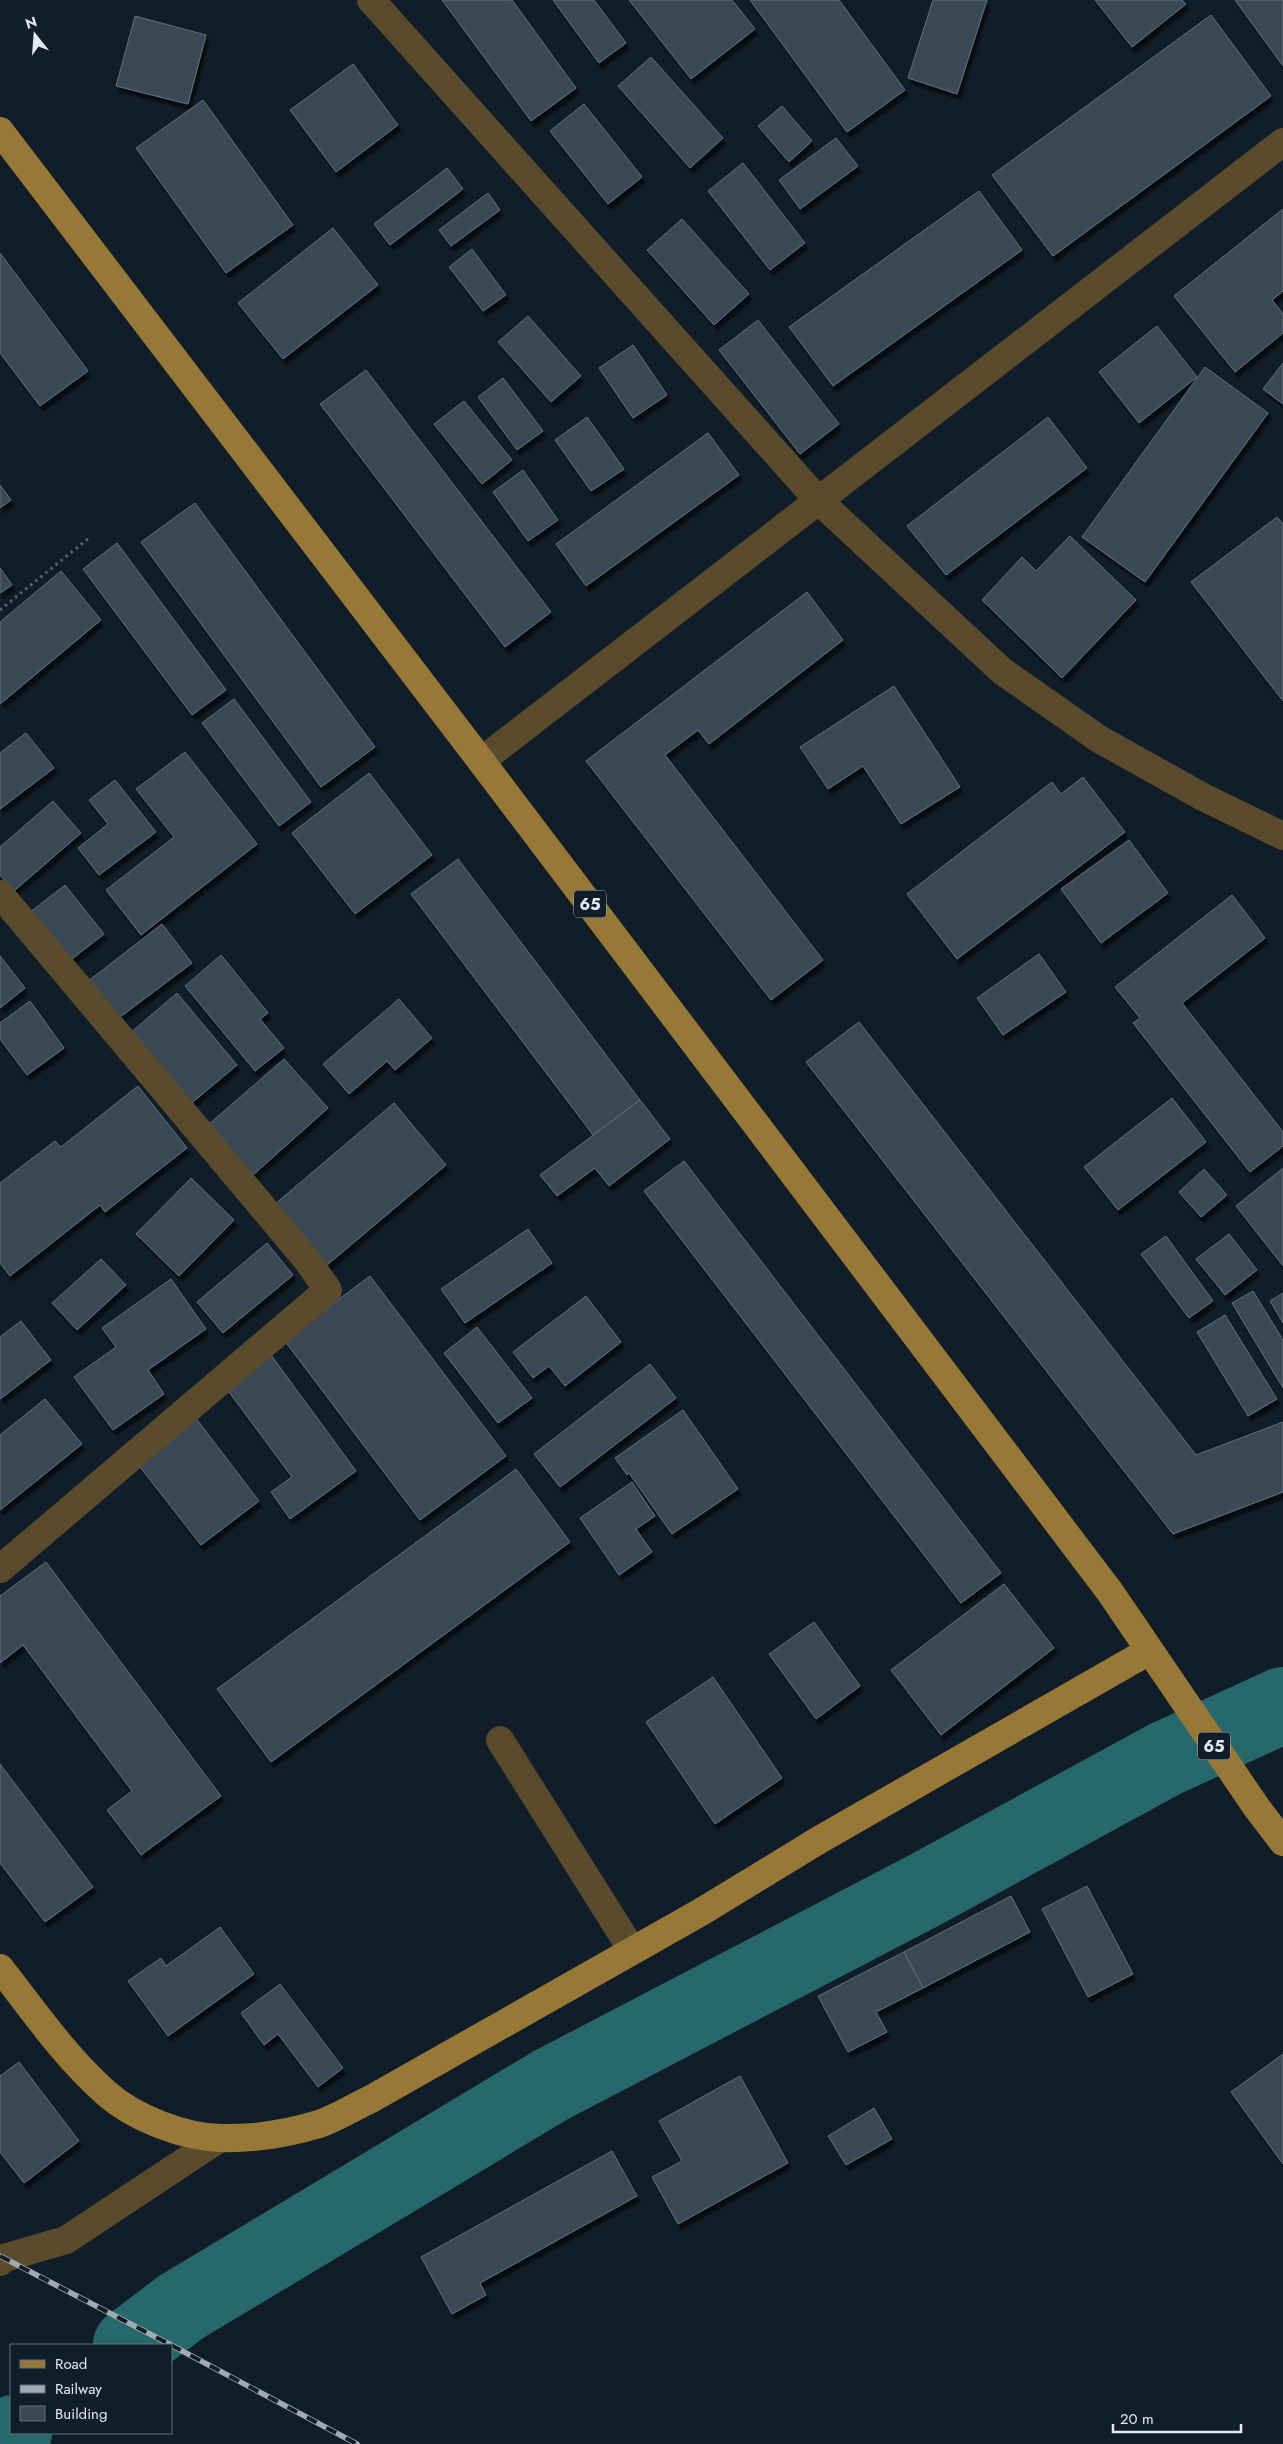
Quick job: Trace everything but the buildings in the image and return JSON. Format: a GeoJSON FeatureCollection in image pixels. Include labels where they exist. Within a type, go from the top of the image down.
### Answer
{"type":"FeatureCollection","features":[{"type":"Feature","properties":{"kind":"main road","name":"65"},"geometry":{"type":"LineString","coordinates":[[0,130],[481,760],[1110,1592],[1149,1652],[1257,1808],[1283,1842]]}},
{"type":"Feature","properties":{"kind":"main road"},"geometry":{"type":"LineString","coordinates":[[0,1968],[66,2052],[106,2094],[141,2118],[173,2129],[220,2138],[275,2134],[320,2123],[370,2099],[1149,1652]]}},
{"type":"Feature","properties":{"kind":"street"},"geometry":{"type":"LineString","coordinates":[[371,0],[818,500],[1002,671],[1100,738],[1204,797],[1283,836]]}},
{"type":"Feature","properties":{"kind":"street"},"geometry":{"type":"LineString","coordinates":[[481,760],[1283,142]]}},
{"type":"Feature","properties":{"kind":"street"},"geometry":{"type":"LineString","coordinates":[[0,894],[308,1260],[328,1290],[0,1569]]}},
{"type":"Feature","properties":{"kind":"street"},"geometry":{"type":"LineString","coordinates":[[500,1740],[632,1950]]}},
{"type":"Feature","properties":{"kind":"street"},"geometry":{"type":"LineString","coordinates":[[0,2262],[66,2240],[220,2138]]}},
{"type":"Feature","properties":{"kind":"path"},"geometry":{"type":"LineString","coordinates":[[0,610],[89,538]]}},
{"type":"Feature","properties":{"kind":"waterway"},"geometry":{"type":"LineString","coordinates":[[132,2344],[181,2307],[551,2085],[923,1891],[1165,1759],[1283,1705]]}},
{"type":"Feature","properties":{"kind":"waterway"},"geometry":{"type":"LineString","coordinates":[[0,2442],[12,2434]]}},
{"type":"Feature","properties":{"kind":"railway"},"geometry":{"type":"LineString","coordinates":[[0,2256],[169,2344]]}},
{"type":"Feature","properties":{"kind":"railway"},"geometry":{"type":"LineString","coordinates":[[172,2346],[357,2444]]}}]}
